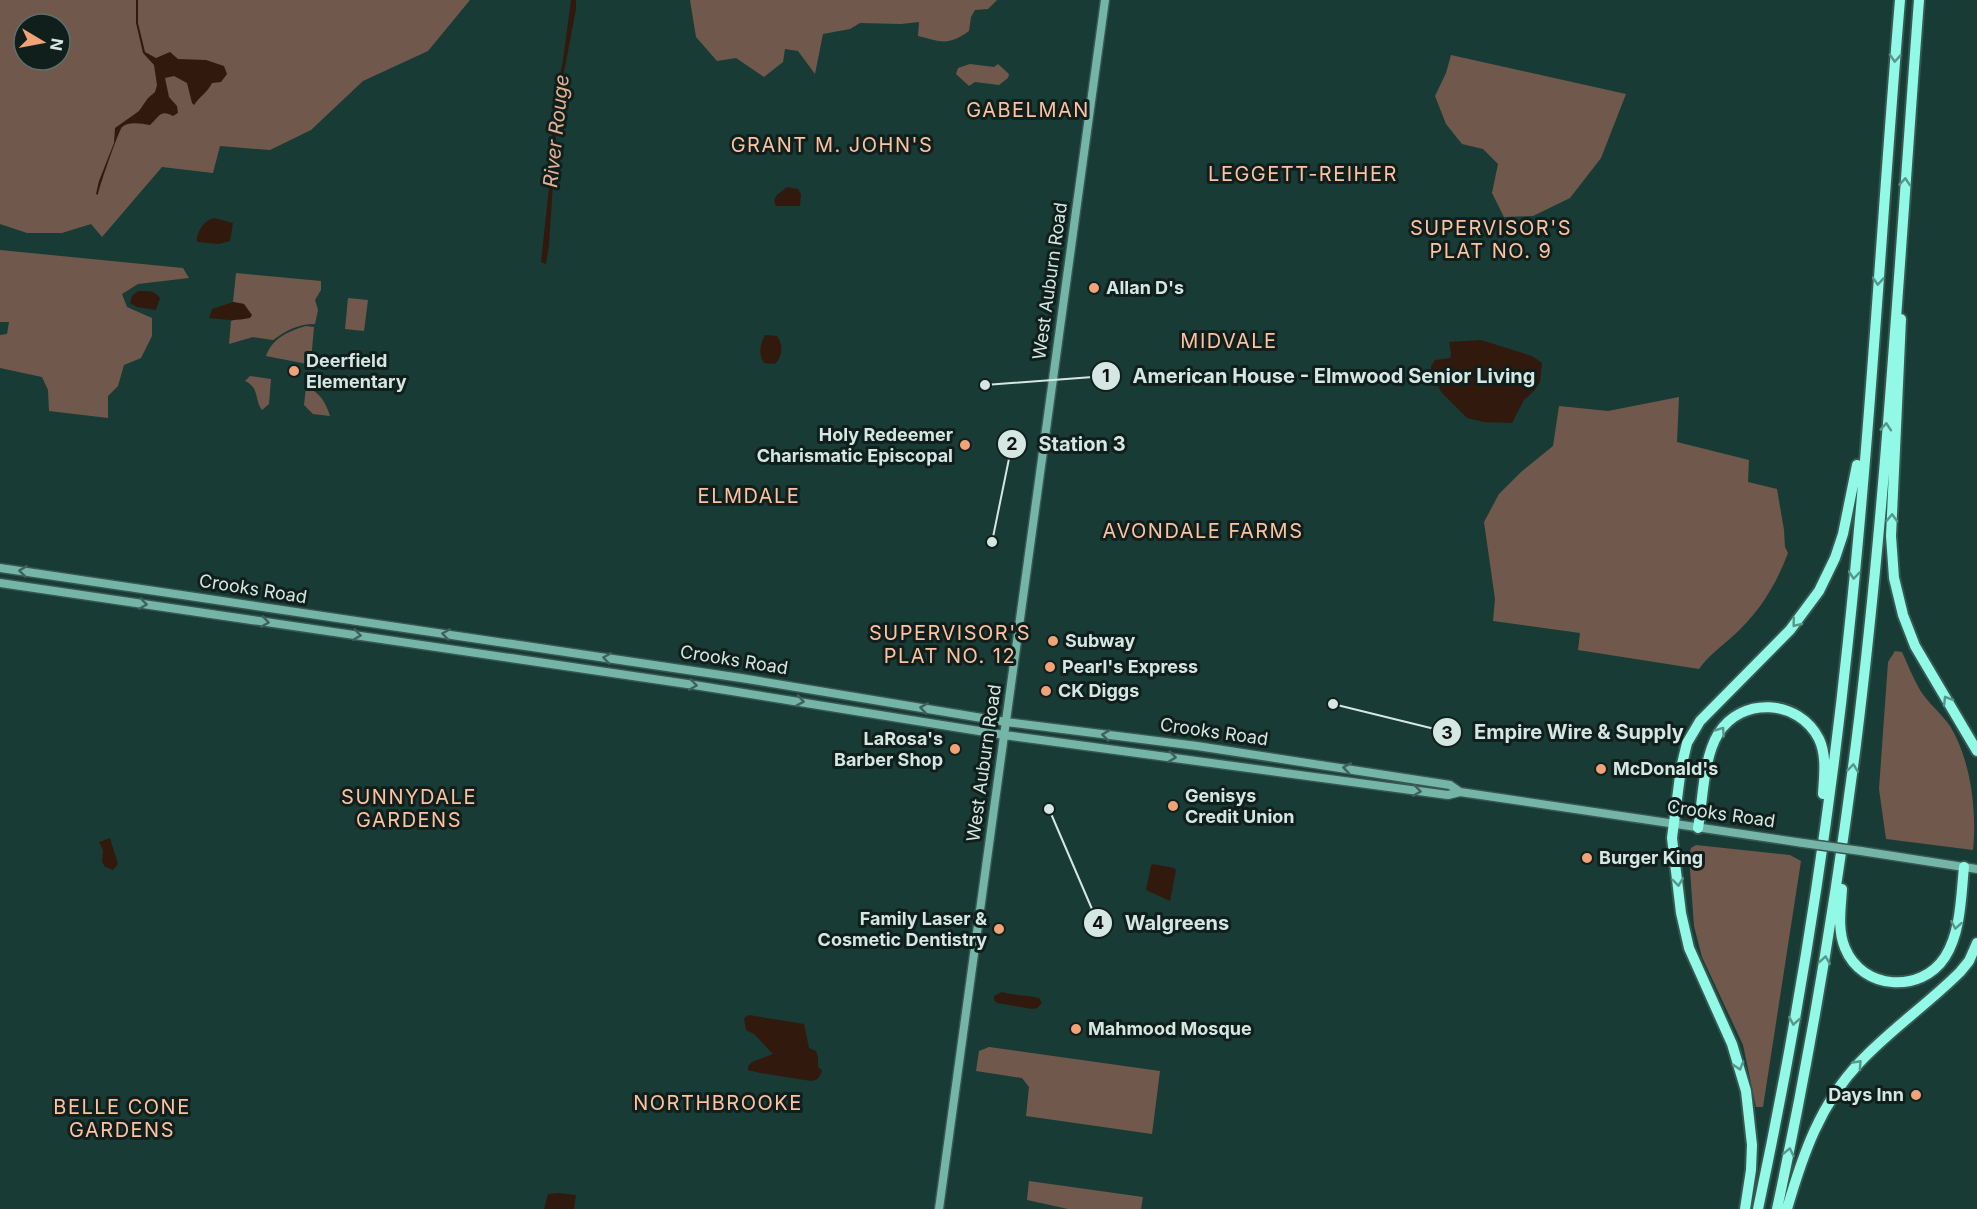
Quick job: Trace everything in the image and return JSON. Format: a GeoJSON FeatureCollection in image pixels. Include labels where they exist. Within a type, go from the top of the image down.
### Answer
{"type":"FeatureCollection","features":[{"type":"Feature","properties":{"kind":"highway"},"geometry":{"type":"LineString","coordinates":[[1758,1209],[1782,1092],[1820,860],[1848,637],[1900,0]]}},
{"type":"Feature","properties":{"kind":"highway"},"geometry":{"type":"LineString","coordinates":[[1778,1209],[1808,1058],[1845,826],[1875,569],[1919,0]]}},
{"type":"Feature","properties":{"kind":"highway"},"geometry":{"type":"LineString","coordinates":[[1904,207],[1900,367],[1891,536],[1894,578],[1903,615],[1915,646],[1977,751]]}},
{"type":"Feature","properties":{"kind":"highway"},"geometry":{"type":"LineString","coordinates":[[1745,1209],[1752,1145],[1746,1091],[1732,1044],[1693,959],[1686,936],[1672,837],[1683,758],[1694,729],[1790,630],[1812,601],[1830,570],[1846,521],[1867,412]]}},
{"type":"Feature","properties":{"kind":"highway"},"geometry":{"type":"LineString","coordinates":[[1698,828],[1708,761],[1719,732],[1733,717],[1745,711],[1766,706],[1781,708],[1805,721],[1818,737],[1822,750],[1824,766],[1820,860]]}},
{"type":"Feature","properties":{"kind":"highway"},"geometry":{"type":"LineString","coordinates":[[1845,826],[1840,917],[1843,942],[1856,965],[1870,976],[1883,981],[1898,983],[1918,979],[1931,972],[1946,956],[1955,934],[1964,867]]}},
{"type":"Feature","properties":{"kind":"highway"},"geometry":{"type":"LineString","coordinates":[[1787,1209],[1809,1140],[1836,1090],[1869,1053],[1960,972],[1969,961],[1977,944]]}},
{"type":"Feature","properties":{"kind":"main road","name":"West Auburn Road"},"geometry":{"type":"LineString","coordinates":[[939,1209],[1105,0]]}},
{"type":"Feature","properties":{"kind":"main road","name":"Crooks Road"},"geometry":{"type":"LineString","coordinates":[[0,568],[643,663],[1006,722],[1314,763],[1449,785],[1460,792]]}},
{"type":"Feature","properties":{"kind":"main road"},"geometry":{"type":"LineString","coordinates":[[41,590],[46,585],[46,574]]}},
{"type":"Feature","properties":{"kind":"main road"},"geometry":{"type":"LineString","coordinates":[[85,596],[84,587],[90,580]]}},
{"type":"Feature","properties":{"kind":"main road","name":"Crooks Road"},"geometry":{"type":"LineString","coordinates":[[0,584],[635,676],[1004,735],[1448,795],[1460,792],[1977,869]]}},
{"type":"Feature","properties":{"kind":"main road"},"geometry":{"type":"LineString","coordinates":[[299,627],[308,623],[313,615]]}},
{"type":"Feature","properties":{"kind":"main road"},"geometry":{"type":"LineString","coordinates":[[388,640],[389,631],[399,627]]}},
{"type":"Feature","properties":{"kind":"main road"},"geometry":{"type":"LineString","coordinates":[[561,666],[570,661],[571,653]]}},
{"type":"Feature","properties":{"kind":"main road"},"geometry":{"type":"LineString","coordinates":[[635,676],[634,667],[643,663]]}},
{"type":"Feature","properties":{"kind":"main road"},"geometry":{"type":"LineString","coordinates":[[830,706],[836,702],[838,694]]}},
{"type":"Feature","properties":{"kind":"main road"},"geometry":{"type":"LineString","coordinates":[[877,714],[875,710],[877,705],[888,702]]}},
{"type":"Feature","properties":{"kind":"main road"},"geometry":{"type":"LineString","coordinates":[[972,730],[979,726],[981,718]]}},
{"type":"Feature","properties":{"kind":"main road"},"geometry":{"type":"LineString","coordinates":[[1029,738],[1031,731],[1037,726]]}},
{"type":"Feature","properties":{"kind":"main road"},"geometry":{"type":"LineString","coordinates":[[1138,752],[1147,749],[1149,740]]}},
{"type":"Feature","properties":{"kind":"main road"},"geometry":{"type":"LineString","coordinates":[[1256,768],[1263,765],[1266,756]]}},
{"type":"Feature","properties":{"kind":"main road"},"geometry":{"type":"LineString","coordinates":[[1300,774],[1303,767],[1314,763]]}},
{"type":"Feature","properties":{"kind":"main road"},"geometry":{"type":"LineString","coordinates":[[1373,784],[1384,781],[1388,775]]}},
{"type":"Feature","properties":{"kind":"shaded area"},"geometry":{"type":"Polygon","coordinates":[[[0,0],[470,0],[428,51],[363,81],[311,130],[270,150],[220,146],[213,173],[162,167],[102,237],[91,224],[62,233],[27,233],[0,224],[0,0]]]}},
{"type":"Feature","properties":{"kind":"shaded area"},"geometry":{"type":"Polygon","coordinates":[[[690,0],[997,0],[988,9],[975,10],[971,17],[969,31],[950,41],[918,36],[919,22],[860,23],[850,29],[823,34],[815,74],[798,51],[785,49],[783,62],[764,77],[736,58],[717,61],[696,37],[690,0]]]}},
{"type":"Feature","properties":{"kind":"shaded area"},"geometry":{"type":"Polygon","coordinates":[[[1451,55],[1626,94],[1601,158],[1570,198],[1533,216],[1504,217],[1492,193],[1498,164],[1483,149],[1462,144],[1446,124],[1435,96],[1446,73],[1451,55]]]}},
{"type":"Feature","properties":{"kind":"shaded area"},"geometry":{"type":"Polygon","coordinates":[[[970,64],[994,67],[998,64],[1009,74],[1008,78],[999,85],[975,82],[969,86],[956,74],[958,68],[970,64]]]}},
{"type":"Feature","properties":{"kind":"shaded area"},"geometry":{"type":"Polygon","coordinates":[[[0,250],[183,268],[189,278],[138,284],[122,294],[127,307],[152,318],[152,336],[141,358],[124,365],[118,386],[108,396],[108,418],[49,411],[48,390],[42,377],[0,368],[0,335],[7,334],[9,322],[0,322],[0,250]]]}},
{"type":"Feature","properties":{"kind":"shaded area"},"geometry":{"type":"Polygon","coordinates":[[[236,273],[321,281],[321,290],[315,300],[318,310],[315,324],[293,328],[273,340],[253,337],[229,344],[231,321],[240,318],[244,304],[233,302],[236,273]]]}},
{"type":"Feature","properties":{"kind":"shaded area"},"geometry":{"type":"Polygon","coordinates":[[[348,298],[368,300],[364,331],[345,329],[348,298]]]}},
{"type":"Feature","properties":{"kind":"shaded area"},"geometry":{"type":"Polygon","coordinates":[[[306,326],[314,327],[311,361],[307,364],[266,356],[272,345],[282,336],[306,326]]]}},
{"type":"Feature","properties":{"kind":"shaded area"},"geometry":{"type":"Polygon","coordinates":[[[250,376],[271,379],[269,404],[262,410],[255,390],[245,381],[250,376]]]}},
{"type":"Feature","properties":{"kind":"shaded area"},"geometry":{"type":"Polygon","coordinates":[[[306,387],[322,398],[330,416],[313,414],[304,405],[306,387]]]}},
{"type":"Feature","properties":{"kind":"shaded area"},"geometry":{"type":"Polygon","coordinates":[[[1679,397],[1677,442],[1749,460],[1748,482],[1777,489],[1785,547],[1788,553],[1772,587],[1751,618],[1699,669],[1578,650],[1580,633],[1493,621],[1495,599],[1484,522],[1499,494],[1521,472],[1553,446],[1559,406],[1608,411],[1679,397]]]}},
{"type":"Feature","properties":{"kind":"shaded area"},"geometry":{"type":"Polygon","coordinates":[[[1895,651],[1902,652],[1920,690],[1950,726],[1963,754],[1973,803],[1973,850],[1886,839],[1879,789],[1888,662],[1895,651]]]}},
{"type":"Feature","properties":{"kind":"shaded area"},"geometry":{"type":"Polygon","coordinates":[[[1696,845],[1790,855],[1801,861],[1763,1107],[1756,1107],[1743,1045],[1702,957],[1694,926],[1689,856],[1691,848],[1696,845]]]}},
{"type":"Feature","properties":{"kind":"shaded area"},"geometry":{"type":"Polygon","coordinates":[[[989,1047],[1160,1071],[1152,1134],[1026,1116],[1029,1087],[1022,1078],[976,1071],[979,1051],[989,1047]]]}},
{"type":"Feature","properties":{"kind":"shaded area"},"geometry":{"type":"Polygon","coordinates":[[[1029,1181],[1143,1197],[1141,1209],[1068,1209],[1027,1200],[1029,1181]]]}},
{"type":"Feature","properties":{"kind":"water"},"geometry":{"type":"Polygon","coordinates":[[[136,0],[138,0],[138,23],[145,52],[156,58],[170,52],[178,59],[206,60],[224,66],[227,74],[221,82],[212,83],[194,105],[187,83],[174,76],[165,78],[169,97],[177,106],[178,113],[173,116],[162,114],[150,125],[132,123],[122,127],[98,195],[96,194],[99,181],[114,143],[115,128],[139,111],[155,92],[157,85],[154,65],[143,53],[136,23],[136,0]]]}},
{"type":"Feature","properties":{"kind":"water","name":"River Rouge"},"geometry":{"type":"Polygon","coordinates":[[[571,0],[576,0],[576,9],[558,104],[546,264],[541,262],[549,187],[554,103],[563,60],[571,0]]]}},
{"type":"Feature","properties":{"kind":"water"},"geometry":{"type":"Polygon","coordinates":[[[787,187],[798,189],[801,194],[800,206],[776,206],[774,200],[787,187]]]}},
{"type":"Feature","properties":{"kind":"water"},"geometry":{"type":"Polygon","coordinates":[[[214,218],[233,223],[230,241],[219,244],[197,242],[201,227],[214,218]]]}},
{"type":"Feature","properties":{"kind":"water"},"geometry":{"type":"Polygon","coordinates":[[[138,291],[158,295],[160,298],[156,310],[137,307],[130,303],[132,296],[138,291]]]}},
{"type":"Feature","properties":{"kind":"water"},"geometry":{"type":"Polygon","coordinates":[[[233,302],[244,304],[252,315],[250,318],[230,320],[209,318],[212,309],[233,302]]]}},
{"type":"Feature","properties":{"kind":"water"},"geometry":{"type":"Polygon","coordinates":[[[765,335],[777,336],[780,343],[781,354],[775,364],[764,363],[762,360],[760,349],[765,335]]]}},
{"type":"Feature","properties":{"kind":"water"},"geometry":{"type":"Polygon","coordinates":[[[1481,340],[1532,356],[1542,363],[1540,382],[1524,400],[1512,423],[1484,422],[1467,418],[1441,392],[1431,370],[1435,360],[1450,358],[1449,342],[1481,340]]]}},
{"type":"Feature","properties":{"kind":"water"},"geometry":{"type":"Polygon","coordinates":[[[110,838],[118,864],[113,870],[105,867],[102,862],[103,850],[99,842],[110,838]]]}},
{"type":"Feature","properties":{"kind":"water"},"geometry":{"type":"Polygon","coordinates":[[[1153,864],[1176,870],[1170,901],[1146,890],[1153,864]]]}},
{"type":"Feature","properties":{"kind":"water"},"geometry":{"type":"Polygon","coordinates":[[[1002,992],[1039,998],[1042,1003],[1032,1009],[997,1003],[994,996],[1002,992]]]}},
{"type":"Feature","properties":{"kind":"water"},"geometry":{"type":"Polygon","coordinates":[[[749,1015],[804,1024],[809,1048],[816,1051],[818,1067],[822,1070],[818,1078],[811,1081],[748,1070],[752,1062],[773,1054],[754,1034],[746,1030],[744,1018],[749,1015]]]}},
{"type":"Feature","properties":{"kind":"water"},"geometry":{"type":"Polygon","coordinates":[[[548,1194],[576,1195],[574,1209],[544,1209],[548,1194]]]}},
{"type":"Feature","properties":{"kind":"place","name":"Allan D's"},"geometry":{"type":"Point","coordinates":[1094,288]}},
{"type":"Feature","properties":{"kind":"place","name":"Deerfield Elementary"},"geometry":{"type":"Point","coordinates":[294,371]}},
{"type":"Feature","properties":{"kind":"place","name":"American House - Elmwood Senior Living"},"geometry":{"type":"Point","coordinates":[985,385]}},
{"type":"Feature","properties":{"kind":"place","name":"Holy Redeemer Charismatic Episcopal"},"geometry":{"type":"Point","coordinates":[965,445]}},
{"type":"Feature","properties":{"kind":"place","name":"Station 3"},"geometry":{"type":"Point","coordinates":[992,542]}},
{"type":"Feature","properties":{"kind":"place","name":"Subway"},"geometry":{"type":"Point","coordinates":[1053,641]}},
{"type":"Feature","properties":{"kind":"place","name":"Pearl's Express"},"geometry":{"type":"Point","coordinates":[1050,667]}},
{"type":"Feature","properties":{"kind":"place","name":"CK Diggs"},"geometry":{"type":"Point","coordinates":[1046,691]}},
{"type":"Feature","properties":{"kind":"place","name":"Empire Wire & Supply"},"geometry":{"type":"Point","coordinates":[1333,704]}},
{"type":"Feature","properties":{"kind":"place","name":"LaRosa's Barber Shop"},"geometry":{"type":"Point","coordinates":[955,749]}},
{"type":"Feature","properties":{"kind":"place","name":"McDonald's"},"geometry":{"type":"Point","coordinates":[1601,769]}},
{"type":"Feature","properties":{"kind":"place","name":"Genisys Credit Union"},"geometry":{"type":"Point","coordinates":[1173,806]}},
{"type":"Feature","properties":{"kind":"place","name":"Walgreens"},"geometry":{"type":"Point","coordinates":[1049,809]}},
{"type":"Feature","properties":{"kind":"place","name":"Burger King"},"geometry":{"type":"Point","coordinates":[1587,858]}},
{"type":"Feature","properties":{"kind":"place","name":"Family Laser & Cosmetic Dentistry"},"geometry":{"type":"Point","coordinates":[999,929]}},
{"type":"Feature","properties":{"kind":"place","name":"Mahmood Mosque"},"geometry":{"type":"Point","coordinates":[1076,1029]}},
{"type":"Feature","properties":{"kind":"place","name":"Days Inn"},"geometry":{"type":"Point","coordinates":[1916,1095]}},
{"type":"Feature","properties":{"kind":"district","name":"GABELMAN"},"geometry":{"type":"Point","coordinates":[1028,110]}},
{"type":"Feature","properties":{"kind":"district","name":"GRANT M. JOHN'S"},"geometry":{"type":"Point","coordinates":[832,145]}},
{"type":"Feature","properties":{"kind":"district","name":"LEGGETT-REIHER"},"geometry":{"type":"Point","coordinates":[1303,174]}},
{"type":"Feature","properties":{"kind":"district","name":"SUPERVISOR'S PLAT NO. 9"},"geometry":{"type":"Point","coordinates":[1491,240]}},
{"type":"Feature","properties":{"kind":"district","name":"MIDVALE"},"geometry":{"type":"Point","coordinates":[1229,341]}},
{"type":"Feature","properties":{"kind":"district","name":"ELMDALE"},"geometry":{"type":"Point","coordinates":[749,496]}},
{"type":"Feature","properties":{"kind":"district","name":"AVONDALE FARMS"},"geometry":{"type":"Point","coordinates":[1203,531]}},
{"type":"Feature","properties":{"kind":"district","name":"SUPERVISOR'S PLAT NO. 12"},"geometry":{"type":"Point","coordinates":[950,644]}},
{"type":"Feature","properties":{"kind":"district","name":"SUNNYDALE GARDENS"},"geometry":{"type":"Point","coordinates":[409,808]}},
{"type":"Feature","properties":{"kind":"district","name":"NORTHBROOKE"},"geometry":{"type":"Point","coordinates":[718,1103]}},
{"type":"Feature","properties":{"kind":"district","name":"BELLE CONE GARDENS"},"geometry":{"type":"Point","coordinates":[122,1118]}}]}
